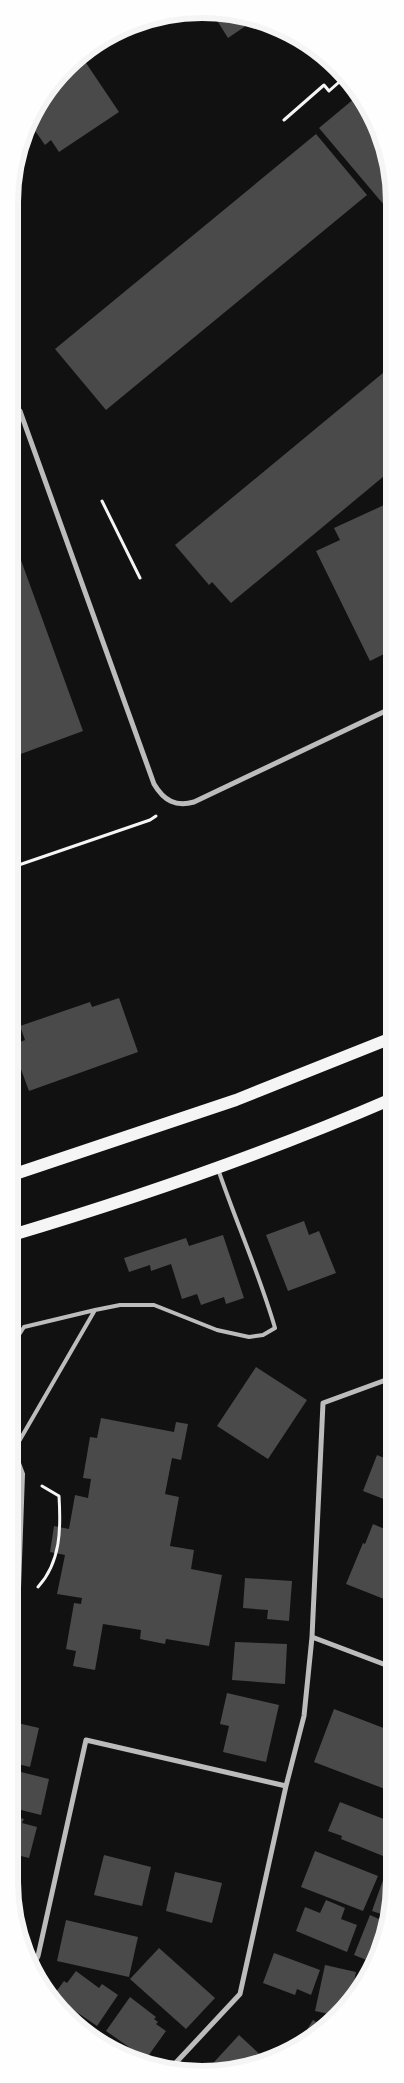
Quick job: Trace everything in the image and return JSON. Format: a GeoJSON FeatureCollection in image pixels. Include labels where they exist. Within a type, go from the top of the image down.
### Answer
{"type":"FeatureCollection","features":[{"type":"Feature","properties":{"kind":"main road"},"geometry":{"type":"LineString","coordinates":[[18,1173],[236,1100],[386,1040]]}},
{"type":"Feature","properties":{"kind":"main road"},"geometry":{"type":"LineString","coordinates":[[18,1233],[78,1216],[218,1167],[386,1101]]}},
{"type":"Feature","properties":{"kind":"street"},"geometry":{"type":"LineString","coordinates":[[18,410],[154,784],[165,798],[173,803],[184,805],[194,802],[386,711]]}},
{"type":"Feature","properties":{"kind":"street"},"geometry":{"type":"LineString","coordinates":[[175,2064],[240,1994],[286,1786],[304,1716],[312,1637],[323,1403],[386,1380]]}},
{"type":"Feature","properties":{"kind":"street"},"geometry":{"type":"LineString","coordinates":[[312,1637],[386,1665]]}},
{"type":"Feature","properties":{"kind":"street"},"geometry":{"type":"LineString","coordinates":[[36,1960],[86,1740],[286,1786]]}},
{"type":"Feature","properties":{"kind":"lane"},"geometry":{"type":"LineString","coordinates":[[18,1336],[24,1327],[120,1305],[154,1305],[217,1330],[249,1338],[263,1335],[275,1328],[264,1290],[230,1204],[218,1167]]}},
{"type":"Feature","properties":{"kind":"lane"},"geometry":{"type":"LineString","coordinates":[[18,1443],[95,1310]]}},
{"type":"Feature","properties":{"kind":"lane"},"geometry":{"type":"LineString","coordinates":[[18,1461],[23,1474],[18,1607]]}},
{"type":"Feature","properties":{"kind":"path"},"geometry":{"type":"LineString","coordinates":[[284,120],[324,85],[329,91],[341,80]]}},
{"type":"Feature","properties":{"kind":"path"},"geometry":{"type":"LineString","coordinates":[[102,501],[140,578]]}},
{"type":"Feature","properties":{"kind":"path"},"geometry":{"type":"LineString","coordinates":[[18,865],[150,820],[173,803]]}},
{"type":"Feature","properties":{"kind":"path"},"geometry":{"type":"LineString","coordinates":[[18,1607],[42,1583],[57,1553],[61,1527],[59,1496],[23,1474]]}},
{"type":"Feature","properties":{"kind":"building"},"geometry":{"type":"Polygon","coordinates":[[[215,18],[249,24],[228,38],[215,18]]]}},
{"type":"Feature","properties":{"kind":"building"},"geometry":{"type":"Polygon","coordinates":[[[84,60],[119,112],[59,152],[51,140],[45,145],[33,128],[37,120],[63,80],[84,60]]]}},
{"type":"Feature","properties":{"kind":"building"},"geometry":{"type":"Polygon","coordinates":[[[355,98],[377,143],[385,178],[386,207],[319,128],[355,98]]]}},
{"type":"Feature","properties":{"kind":"building"},"geometry":{"type":"Polygon","coordinates":[[[316,134],[367,195],[106,410],[55,349],[316,134]]]}},
{"type":"Feature","properties":{"kind":"building"},"geometry":{"type":"Polygon","coordinates":[[[386,370],[386,474],[231,603],[212,582],[209,585],[175,545],[386,370]]]}},
{"type":"Feature","properties":{"kind":"building"},"geometry":{"type":"Polygon","coordinates":[[[386,504],[386,653],[370,661],[316,551],[340,540],[334,528],[386,504]]]}},
{"type":"Feature","properties":{"kind":"building"},"geometry":{"type":"Polygon","coordinates":[[[18,552],[83,731],[18,755],[18,552]]]}},
{"type":"Feature","properties":{"kind":"building"},"geometry":{"type":"Polygon","coordinates":[[[119,998],[138,1052],[29,1091],[18,1061],[18,1043],[25,1040],[20,1026],[90,1002],[92,1007],[119,998]]]}},
{"type":"Feature","properties":{"kind":"building"},"geometry":{"type":"Polygon","coordinates":[[[304,1221],[309,1235],[319,1231],[336,1273],[288,1291],[266,1235],[304,1221]]]}},
{"type":"Feature","properties":{"kind":"building"},"geometry":{"type":"Polygon","coordinates":[[[223,1235],[244,1298],[226,1304],[224,1297],[201,1305],[197,1294],[182,1299],[171,1264],[151,1271],[150,1265],[129,1272],[124,1258],[186,1238],[189,1246],[223,1235]]]}},
{"type":"Feature","properties":{"kind":"building"},"geometry":{"type":"Polygon","coordinates":[[[256,1367],[307,1400],[268,1459],[217,1426],[256,1367]]]}},
{"type":"Feature","properties":{"kind":"building"},"geometry":{"type":"Polygon","coordinates":[[[101,1418],[174,1432],[176,1422],[188,1424],[181,1460],[172,1458],[165,1494],[179,1497],[170,1546],[194,1550],[191,1569],[222,1575],[209,1646],[166,1639],[165,1644],[140,1639],[141,1630],[103,1624],[95,1670],[73,1666],[76,1651],[66,1649],[74,1603],[81,1604],[82,1598],[57,1594],[65,1555],[50,1552],[54,1526],[69,1529],[75,1495],[88,1498],[91,1479],[83,1478],[90,1437],[97,1438],[101,1418]]]}},
{"type":"Feature","properties":{"kind":"building"},"geometry":{"type":"Polygon","coordinates":[[[377,1455],[386,1459],[386,1500],[363,1491],[377,1455]]]}},
{"type":"Feature","properties":{"kind":"building"},"geometry":{"type":"Polygon","coordinates":[[[373,1524],[386,1530],[386,1600],[346,1584],[363,1543],[365,1544],[373,1524]]]}},
{"type":"Feature","properties":{"kind":"building"},"geometry":{"type":"Polygon","coordinates":[[[245,1578],[292,1581],[289,1621],[267,1619],[268,1610],[243,1608],[245,1578]]]}},
{"type":"Feature","properties":{"kind":"building"},"geometry":{"type":"Polygon","coordinates":[[[235,1642],[287,1644],[285,1684],[232,1680],[235,1642]]]}},
{"type":"Feature","properties":{"kind":"building"},"geometry":{"type":"Polygon","coordinates":[[[227,1693],[279,1705],[266,1762],[223,1752],[229,1726],[220,1724],[227,1693]]]}},
{"type":"Feature","properties":{"kind":"building"},"geometry":{"type":"Polygon","coordinates":[[[334,1709],[386,1729],[385,1789],[314,1762],[334,1709]]]}},
{"type":"Feature","properties":{"kind":"building"},"geometry":{"type":"Polygon","coordinates":[[[18,1723],[39,1728],[30,1767],[18,1764],[18,1723]]]}},
{"type":"Feature","properties":{"kind":"building"},"geometry":{"type":"Polygon","coordinates":[[[18,1771],[49,1779],[41,1815],[18,1809],[18,1771]]]}},
{"type":"Feature","properties":{"kind":"building"},"geometry":{"type":"Polygon","coordinates":[[[340,1802],[386,1820],[386,1857],[341,1839],[342,1836],[328,1831],[340,1802]]]}},
{"type":"Feature","properties":{"kind":"building"},"geometry":{"type":"Polygon","coordinates":[[[18,1817],[24,1819],[22,1823],[37,1827],[29,1858],[18,1855],[18,1817]]]}},
{"type":"Feature","properties":{"kind":"building"},"geometry":{"type":"Polygon","coordinates":[[[315,1851],[378,1876],[363,1911],[301,1887],[315,1851]]]}},
{"type":"Feature","properties":{"kind":"building"},"geometry":{"type":"Polygon","coordinates":[[[104,1855],[151,1867],[142,1906],[94,1895],[104,1855]]]}},
{"type":"Feature","properties":{"kind":"building"},"geometry":{"type":"Polygon","coordinates":[[[175,1872],[222,1883],[212,1923],[166,1911],[175,1872]]]}},
{"type":"Feature","properties":{"kind":"building"},"geometry":{"type":"Polygon","coordinates":[[[383,1880],[386,1881],[383,1915],[372,1911],[383,1880]]]}},
{"type":"Feature","properties":{"kind":"building"},"geometry":{"type":"Polygon","coordinates":[[[326,1900],[345,1908],[341,1919],[357,1925],[347,1952],[296,1931],[305,1907],[320,1913],[326,1900]]]}},
{"type":"Feature","properties":{"kind":"building"},"geometry":{"type":"Polygon","coordinates":[[[370,1915],[382,1920],[377,1940],[368,1961],[354,1955],[370,1915]]]}},
{"type":"Feature","properties":{"kind":"building"},"geometry":{"type":"Polygon","coordinates":[[[66,1920],[138,1937],[129,1977],[57,1961],[66,1920]]]}},
{"type":"Feature","properties":{"kind":"building"},"geometry":{"type":"Polygon","coordinates":[[[159,1948],[215,1998],[186,2029],[130,1979],[159,1948]]]}},
{"type":"Feature","properties":{"kind":"building"},"geometry":{"type":"Polygon","coordinates":[[[274,1953],[320,1970],[311,1995],[297,1989],[295,1995],[263,1983],[274,1953]]]}},
{"type":"Feature","properties":{"kind":"building"},"geometry":{"type":"Polygon","coordinates":[[[325,1965],[356,1972],[353,1987],[341,2003],[329,2014],[315,2011],[325,1965]]]}},
{"type":"Feature","properties":{"kind":"building"},"geometry":{"type":"Polygon","coordinates":[[[76,1971],[99,1988],[102,1984],[118,1995],[97,2026],[63,2003],[56,1992],[64,1981],[67,1983],[76,1971]]]}},
{"type":"Feature","properties":{"kind":"building"},"geometry":{"type":"Polygon","coordinates":[[[130,1997],[156,2017],[154,2019],[158,2022],[156,2024],[166,2031],[147,2057],[140,2055],[106,2031],[130,1997]]]}},
{"type":"Feature","properties":{"kind":"building"},"geometry":{"type":"Polygon","coordinates":[[[313,2020],[319,2024],[314,2027],[304,2035],[313,2020]]]}},
{"type":"Feature","properties":{"kind":"building"},"geometry":{"type":"Polygon","coordinates":[[[239,2035],[261,2056],[238,2062],[211,2065],[239,2035]]]}}]}
